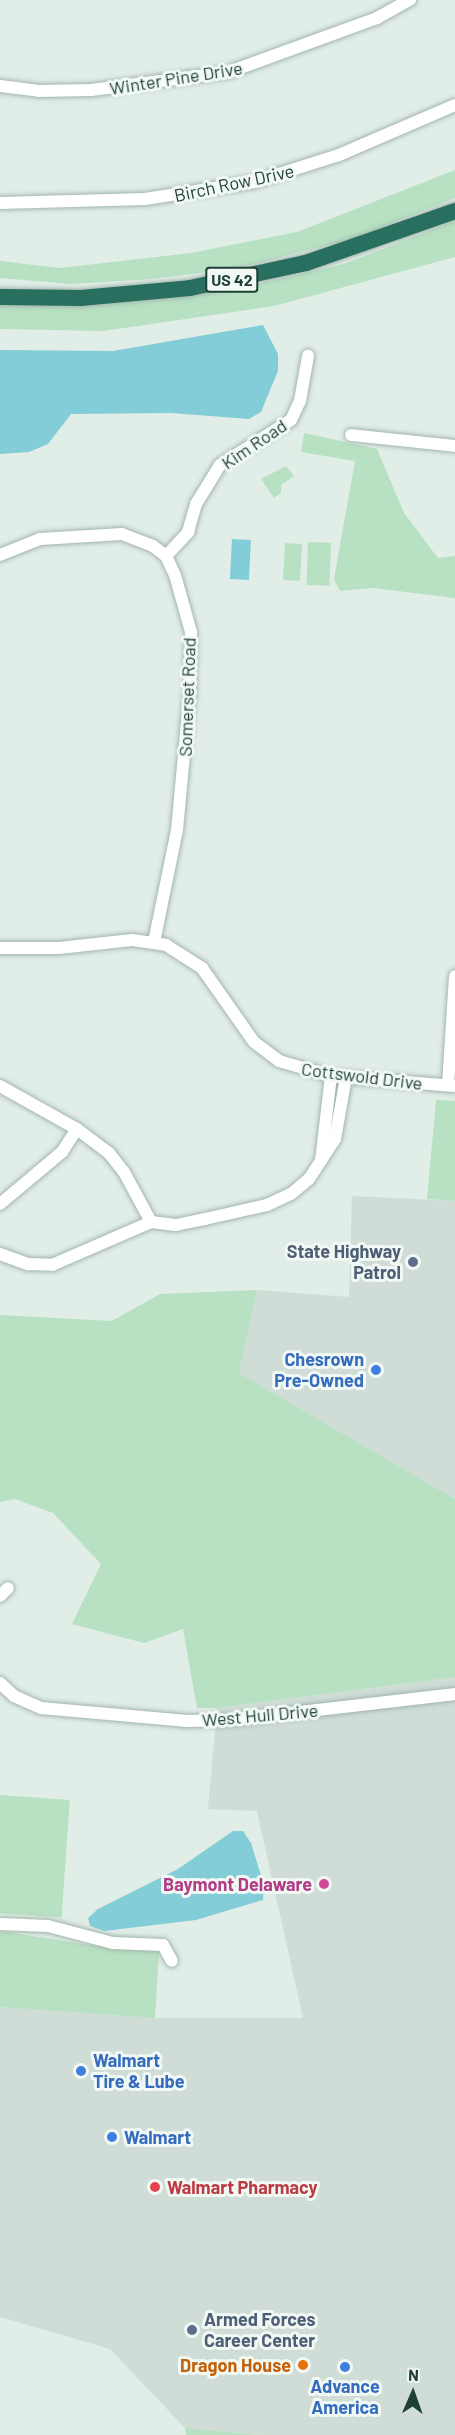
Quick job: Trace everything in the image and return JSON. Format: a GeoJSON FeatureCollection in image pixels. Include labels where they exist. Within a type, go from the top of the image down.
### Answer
{"type":"FeatureCollection","features":[{"type":"Feature","properties":{"kind":"highway","name":"US 42"},"geometry":{"type":"LineString","coordinates":[[0,297],[81,298],[190,288],[306,263],[455,211]]}},
{"type":"Feature","properties":{"kind":"street","name":"Winter Pine Drive"},"geometry":{"type":"LineString","coordinates":[[0,86],[38,91],[91,90],[229,72],[355,27],[410,0]]}},
{"type":"Feature","properties":{"kind":"street","name":"Birch Row Drive"},"geometry":{"type":"LineString","coordinates":[[0,203],[134,200],[254,182],[330,158],[455,105]]}},
{"type":"Feature","properties":{"kind":"street","name":"Kim Road"},"geometry":{"type":"LineString","coordinates":[[166,556],[188,532],[196,504],[220,465],[247,446],[276,433],[291,420],[300,401],[308,356]]}},
{"type":"Feature","properties":{"kind":"street"},"geometry":{"type":"LineString","coordinates":[[351,435],[455,446]]}},
{"type":"Feature","properties":{"kind":"street"},"geometry":{"type":"LineString","coordinates":[[0,555],[40,539],[106,534],[136,538],[166,556]]}},
{"type":"Feature","properties":{"kind":"street","name":"Somerset Road"},"geometry":{"type":"LineString","coordinates":[[154,942],[177,830],[192,656],[188,614],[166,556]]}},
{"type":"Feature","properties":{"kind":"street","name":"Cottswold Drive"},"geometry":{"type":"LineString","coordinates":[[0,948],[59,948],[132,940],[166,945],[202,968],[223,992],[241,1026],[265,1052],[292,1067],[331,1076],[451,1086]]}},
{"type":"Feature","properties":{"kind":"street"},"geometry":{"type":"LineString","coordinates":[[451,1086],[455,976]]}},
{"type":"Feature","properties":{"kind":"street"},"geometry":{"type":"LineString","coordinates":[[321,1162],[331,1076]]}},
{"type":"Feature","properties":{"kind":"street"},"geometry":{"type":"LineString","coordinates":[[0,1254],[28,1264],[52,1265],[151,1222],[176,1224],[267,1205],[300,1187],[321,1162],[335,1139],[346,1077]]}},
{"type":"Feature","properties":{"kind":"street"},"geometry":{"type":"LineString","coordinates":[[0,1086],[77,1129],[117,1163],[151,1222]]}},
{"type":"Feature","properties":{"kind":"street"},"geometry":{"type":"LineString","coordinates":[[0,1204],[62,1152],[77,1129]]}},
{"type":"Feature","properties":{"kind":"street","name":"West Hull Drive"},"geometry":{"type":"LineString","coordinates":[[0,1683],[14,1696],[40,1708],[187,1721],[231,1720],[455,1694]]}},
{"type":"Feature","properties":{"kind":"street"},"geometry":{"type":"LineString","coordinates":[[0,1924],[48,1926],[113,1943],[163,1945],[172,1961]]}},
{"type":"Feature","properties":{"kind":"shaded area"},"geometry":{"type":"Polygon","coordinates":[[[352,1196],[455,1201],[455,1499],[239,1373],[257,1290],[349,1297],[352,1196]]]}},
{"type":"Feature","properties":{"kind":"shaded area"},"geometry":{"type":"Polygon","coordinates":[[[455,1677],[455,2435],[259,2435],[185,2428],[110,2349],[0,2317],[0,2007],[155,2018],[303,2018],[257,1811],[208,1809],[217,1708],[455,1677]]]}},
{"type":"Feature","properties":{"kind":"green space"},"geometry":{"type":"Polygon","coordinates":[[[455,170],[455,198],[351,239],[234,269],[151,279],[71,284],[0,278],[0,261],[60,268],[191,253],[297,232],[455,170]]]}},
{"type":"Feature","properties":{"kind":"green space"},"geometry":{"type":"Polygon","coordinates":[[[455,221],[455,257],[274,306],[103,331],[0,329],[0,304],[104,305],[236,289],[344,264],[455,221]]]}},
{"type":"Feature","properties":{"kind":"green space"},"geometry":{"type":"Polygon","coordinates":[[[304,433],[377,449],[404,513],[438,558],[455,556],[455,598],[373,588],[340,591],[334,579],[355,461],[301,452],[304,433]]]}},
{"type":"Feature","properties":{"kind":"green space"},"geometry":{"type":"Polygon","coordinates":[[[286,466],[294,476],[281,485],[281,493],[274,498],[261,479],[286,466]]]}},
{"type":"Feature","properties":{"kind":"green space"},"geometry":{"type":"Polygon","coordinates":[[[308,542],[331,543],[329,586],[306,585],[308,542]]]}},
{"type":"Feature","properties":{"kind":"green space"},"geometry":{"type":"Polygon","coordinates":[[[285,543],[302,544],[300,581],[283,580],[285,543]]]}},
{"type":"Feature","properties":{"kind":"green space"},"geometry":{"type":"Polygon","coordinates":[[[436,1100],[455,1101],[455,1201],[427,1199],[436,1100]]]}},
{"type":"Feature","properties":{"kind":"green space"},"geometry":{"type":"Polygon","coordinates":[[[257,1290],[239,1373],[455,1499],[455,1677],[217,1708],[197,1708],[183,1629],[144,1643],[72,1624],[101,1564],[53,1513],[15,1499],[0,1502],[0,1315],[112,1321],[160,1294],[257,1290]]]}},
{"type":"Feature","properties":{"kind":"green space"},"geometry":{"type":"Polygon","coordinates":[[[0,1795],[70,1800],[62,1918],[0,1913],[0,1795]]]}},
{"type":"Feature","properties":{"kind":"green space"},"geometry":{"type":"Polygon","coordinates":[[[0,1931],[97,1946],[159,1951],[155,2018],[0,2007],[0,1931]]]}},
{"type":"Feature","properties":{"kind":"green space"},"geometry":{"type":"Polygon","coordinates":[[[185,2428],[259,2435],[186,2435],[185,2428]]]}},
{"type":"Feature","properties":{"kind":"water"},"geometry":{"type":"Polygon","coordinates":[[[263,325],[278,354],[278,371],[261,412],[249,419],[171,413],[71,414],[48,444],[29,452],[0,454],[0,350],[113,351],[263,325]]]}},
{"type":"Feature","properties":{"kind":"water"},"geometry":{"type":"Polygon","coordinates":[[[232,539],[251,540],[249,580],[230,579],[232,539]]]}},
{"type":"Feature","properties":{"kind":"water"},"geometry":{"type":"Polygon","coordinates":[[[233,1831],[243,1831],[251,1843],[264,1885],[263,1900],[196,1920],[104,1931],[90,1926],[88,1918],[98,1909],[178,1869],[233,1831]]]}},
{"type":"Feature","properties":{"kind":"place","name":"State Highway Patrol"},"geometry":{"type":"Point","coordinates":[413,1262]}},
{"type":"Feature","properties":{"kind":"place","name":"Chesrown Pre-Owned"},"geometry":{"type":"Point","coordinates":[376,1370]}},
{"type":"Feature","properties":{"kind":"place","name":"Baymont Delaware"},"geometry":{"type":"Point","coordinates":[324,1884]}},
{"type":"Feature","properties":{"kind":"place","name":"Walmart Tire & Lube"},"geometry":{"type":"Point","coordinates":[81,2071]}},
{"type":"Feature","properties":{"kind":"place","name":"Walmart"},"geometry":{"type":"Point","coordinates":[112,2137]}},
{"type":"Feature","properties":{"kind":"place","name":"Walmart Pharmacy"},"geometry":{"type":"Point","coordinates":[155,2187]}},
{"type":"Feature","properties":{"kind":"place","name":"Armed Forces Career Center"},"geometry":{"type":"Point","coordinates":[192,2330]}},
{"type":"Feature","properties":{"kind":"place","name":"Dragon House"},"geometry":{"type":"Point","coordinates":[303,2365]}},
{"type":"Feature","properties":{"kind":"place","name":"Advance America"},"geometry":{"type":"Point","coordinates":[345,2367]}}]}
